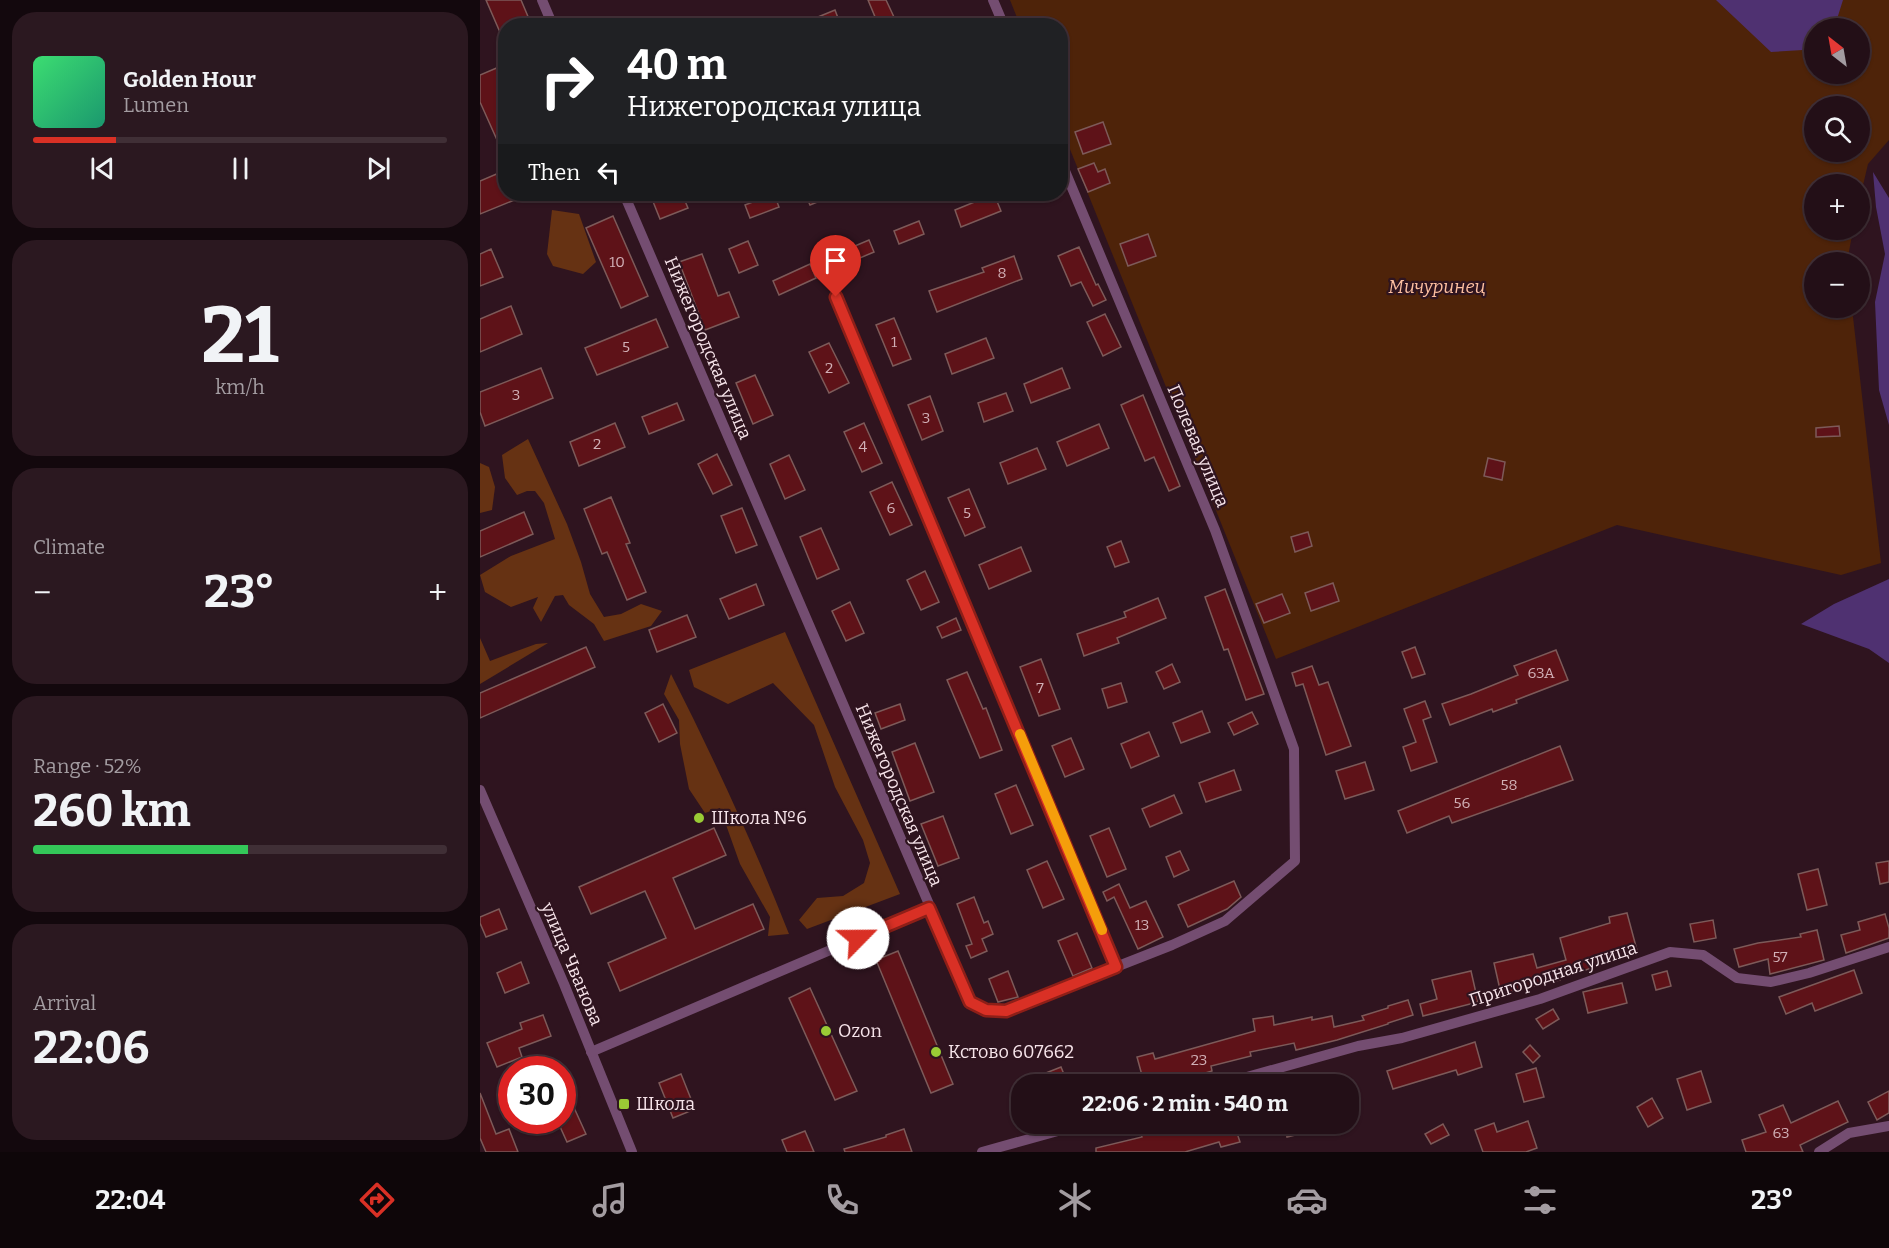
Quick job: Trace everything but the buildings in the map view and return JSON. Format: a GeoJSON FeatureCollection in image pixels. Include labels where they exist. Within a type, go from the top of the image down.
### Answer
{"type":"FeatureCollection","features":[{"type":"Feature","properties":{"kind":"street"},"geometry":{"type":"LineString","coordinates":[[542,0],[550,18]]}},
{"type":"Feature","properties":{"kind":"street"},"geometry":{"type":"LineString","coordinates":[[993,0],[1001,18]]}},
{"type":"Feature","properties":{"kind":"street","name":"Полевая улица"},"geometry":{"type":"LineString","coordinates":[[1068,178],[1215,530],[1294,750]]}},
{"type":"Feature","properties":{"kind":"street","name":"Нижегородская улица"},"geometry":{"type":"LineString","coordinates":[[627,201],[970,1002],[986,1010],[1006,1011],[1225,921],[1295,861],[1294,750]]}},
{"type":"Feature","properties":{"kind":"street"},"geometry":{"type":"LineString","coordinates":[[836,297],[1116,967]]}},
{"type":"Feature","properties":{"kind":"street","name":"улица Чванова"},"geometry":{"type":"LineString","coordinates":[[480,790],[632,1152]]}},
{"type":"Feature","properties":{"kind":"street"},"geometry":{"type":"LineString","coordinates":[[591,1052],[929,908]]}},
{"type":"Feature","properties":{"kind":"street","name":"Пригородная улица"},"geometry":{"type":"LineString","coordinates":[[1258,1074],[1358,1046],[1402,1038],[1540,999],[1670,952],[1703,955],[1737,978],[1771,982],[1809,973],[1889,947]]}},
{"type":"Feature","properties":{"kind":"street"},"geometry":{"type":"LineString","coordinates":[[1819,1152],[1849,1133],[1889,1126]]}},
{"type":"Feature","properties":{"kind":"street"},"geometry":{"type":"LineString","coordinates":[[982,1152],[1047,1134]]}},
{"type":"Feature","properties":{"kind":"green space","name":"Мичуринец"},"geometry":{"type":"Polygon","coordinates":[[[1010,0],[1889,0],[1889,140],[1870,162],[1870,96],[1804,96],[1804,162],[1870,162],[1866,174],[1804,174],[1804,240],[1851,240],[1849,252],[1804,252],[1804,318],[1853,318],[1881,563],[1841,575],[1617,525],[1276,659],[1068,144],[1068,18],[1017,18],[1010,0]]]}},
{"type":"Feature","properties":{"kind":"shaded area"},"geometry":{"type":"Polygon","coordinates":[[[1716,0],[1843,0],[1837,18],[1804,18],[1803,50],[1771,52],[1716,0]]]}},
{"type":"Feature","properties":{"kind":"shaded area"},"geometry":{"type":"Polygon","coordinates":[[[1873,172],[1889,198],[1889,425],[1879,390],[1875,302],[1885,254],[1876,207],[1873,172]]]}},
{"type":"Feature","properties":{"kind":"shaded area"},"geometry":{"type":"Polygon","coordinates":[[[552,210],[579,214],[596,262],[583,274],[553,266],[547,254],[552,210]]]}},
{"type":"Feature","properties":{"kind":"shaded area"},"geometry":{"type":"Polygon","coordinates":[[[528,439],[567,524],[590,594],[604,617],[621,614],[641,604],[662,611],[651,626],[604,641],[594,624],[569,605],[563,595],[555,596],[541,622],[533,608],[538,597],[511,607],[485,592],[480,575],[511,556],[555,539],[544,503],[535,491],[517,495],[505,478],[502,455],[528,439]]]}},
{"type":"Feature","properties":{"kind":"shaded area"},"geometry":{"type":"Polygon","coordinates":[[[480,463],[489,467],[495,487],[492,510],[480,513],[480,463]]]}},
{"type":"Feature","properties":{"kind":"shaded area"},"geometry":{"type":"Polygon","coordinates":[[[1889,579],[1889,663],[1869,649],[1801,624],[1834,604],[1889,579]]]}},
{"type":"Feature","properties":{"kind":"shaded area"},"geometry":{"type":"Polygon","coordinates":[[[785,632],[900,894],[807,929],[799,920],[817,898],[843,896],[864,883],[870,863],[863,840],[835,787],[814,725],[773,683],[728,704],[694,687],[689,670],[785,632]]]}},
{"type":"Feature","properties":{"kind":"shaded area"},"geometry":{"type":"Polygon","coordinates":[[[480,638],[490,661],[536,644],[548,643],[480,684],[480,638]]]}},
{"type":"Feature","properties":{"kind":"shaded area"},"geometry":{"type":"Polygon","coordinates":[[[671,674],[733,802],[789,934],[768,936],[770,917],[740,864],[720,808],[705,813],[689,789],[680,744],[679,720],[664,694],[671,674]]]}},
{"type":"Feature","properties":{"kind":"slow traffic"},"geometry":{"type":"LineString","coordinates":[[1020,734],[1102,930]]}},
{"type":"Feature","properties":{"kind":"place","name":"Школа №6"},"geometry":{"type":"Point","coordinates":[699,818]}},
{"type":"Feature","properties":{"kind":"place","name":"Ozon"},"geometry":{"type":"Point","coordinates":[826,1031]}},
{"type":"Feature","properties":{"kind":"place","name":"Кстово 607662"},"geometry":{"type":"Point","coordinates":[936,1052]}},
{"type":"Feature","properties":{"kind":"place","name":"Школа"},"geometry":{"type":"Point","coordinates":[624,1104]}},
{"type":"Feature","properties":{"kind":"route"},"geometry":{"type":"LineString","coordinates":[[836,297],[1116,967],[1006,1011],[986,1010],[970,1002],[929,908],[858,938]]}}]}
